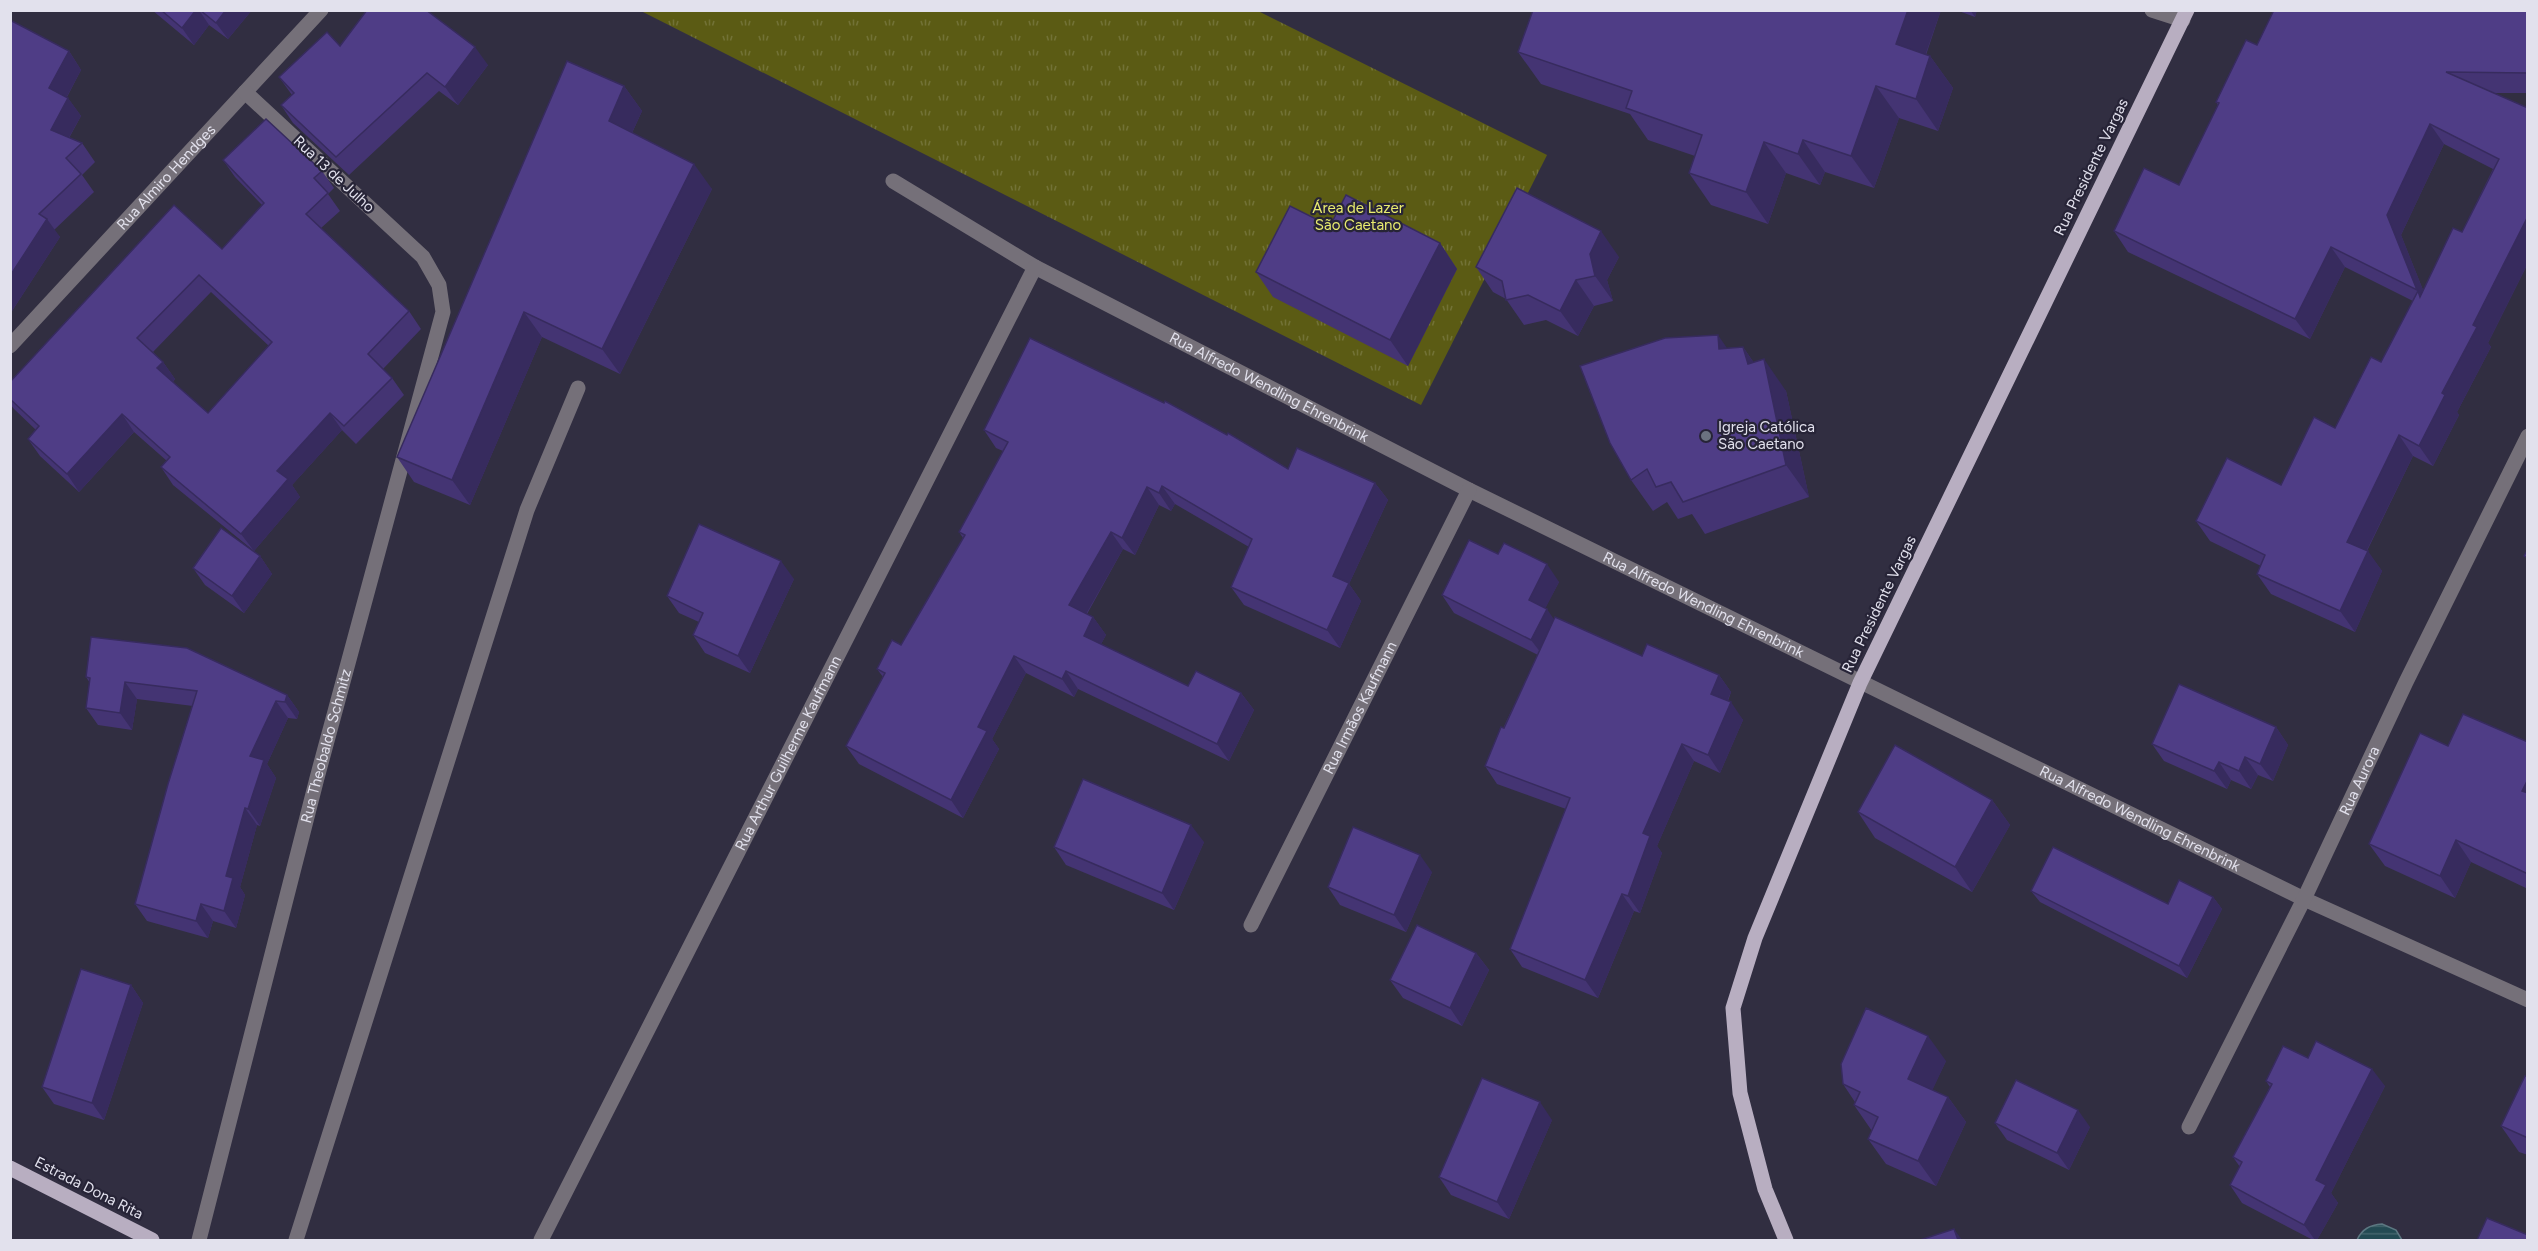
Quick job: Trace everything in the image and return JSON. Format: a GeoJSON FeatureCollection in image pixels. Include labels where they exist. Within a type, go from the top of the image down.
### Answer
{"type":"FeatureCollection","features":[{"type":"Feature","properties":{"kind":"main road","name":"Rua Presidente Vargas"},"geometry":{"type":"LineString","coordinates":[[1786,1240],[1765,1190],[1740,1093],[1733,1008],[1755,938],[1860,683],[2185,15]]}},
{"type":"Feature","properties":{"kind":"main road","name":"Estrada Dona Rita"},"geometry":{"type":"LineString","coordinates":[[10,1168],[152,1240]]}},
{"type":"Feature","properties":{"kind":"street","name":"Rua Almiro Hendges"},"geometry":{"type":"LineString","coordinates":[[10,346],[321,10]]}},
{"type":"Feature","properties":{"kind":"street"},"geometry":{"type":"LineString","coordinates":[[2152,10],[2185,15]]}},
{"type":"Feature","properties":{"kind":"street","name":"Rua 13 de Julho"},"geometry":{"type":"LineString","coordinates":[[245,92],[423,257]]}},
{"type":"Feature","properties":{"kind":"street","name":"Rua Alfredo Wendling Ehrenbrink"},"geometry":{"type":"LineString","coordinates":[[892,181],[1035,267],[1469,490],[2304,899],[2528,1000]]}},
{"type":"Feature","properties":{"kind":"street","name":"Rua Theobaldo Schmitz"},"geometry":{"type":"LineString","coordinates":[[199,1240],[320,767],[443,312],[439,285],[423,257]]}},
{"type":"Feature","properties":{"kind":"street","name":"Rua Arthur Guilherme Kaufmann"},"geometry":{"type":"LineString","coordinates":[[541,1240],[1035,267]]}},
{"type":"Feature","properties":{"kind":"street"},"geometry":{"type":"LineString","coordinates":[[296,1240],[527,510],[578,388]]}},
{"type":"Feature","properties":{"kind":"street","name":"Rua Aurora"},"geometry":{"type":"LineString","coordinates":[[2189,1127],[2304,899],[2406,682],[2528,436]]}},
{"type":"Feature","properties":{"kind":"street","name":"Rua Irmãos Kaufmann"},"geometry":{"type":"LineString","coordinates":[[1251,925],[1469,490]]}},
{"type":"Feature","properties":{"kind":"green space","name":"Área de Lazer São Caetano"},"geometry":{"type":"Polygon","coordinates":[[[641,11],[1258,11],[1547,155],[1421,405],[641,11]]]}},
{"type":"Feature","properties":{"kind":"shaded area"},"geometry":{"type":"Polygon","coordinates":[[[2382,1224],[2396,1230],[2402,1240],[2357,1240],[2367,1228],[2382,1224]]]}},
{"type":"Feature","properties":{"kind":"building"},"geometry":{"type":"Polygon","coordinates":[[[161,10],[196,10],[182,28],[161,10]]]}},
{"type":"Feature","properties":{"kind":"building"},"geometry":{"type":"Polygon","coordinates":[[[200,10],[226,10],[216,23],[200,10]]]}},
{"type":"Feature","properties":{"kind":"building"},"geometry":{"type":"Polygon","coordinates":[[[367,10],[426,10],[475,47],[445,87],[427,73],[336,157],[281,105],[294,93],[279,77],[327,32],[340,46],[367,10]]]}},
{"type":"Feature","properties":{"kind":"building"},"geometry":{"type":"Polygon","coordinates":[[[1533,10],[1908,10],[1896,44],[1930,56],[1916,99],[1876,86],[1851,156],[1803,140],[1798,154],[1764,142],[1746,192],[1689,173],[1702,135],[1626,108],[1632,91],[1518,52],[1533,10]]]}},
{"type":"Feature","properties":{"kind":"building"},"geometry":{"type":"Polygon","coordinates":[[[2274,10],[2528,10],[2528,73],[2446,72],[2528,108],[2528,216],[2473,325],[2477,327],[2442,393],[2445,395],[2419,446],[2399,435],[2347,542],[2368,551],[2340,611],[2257,574],[2265,555],[2196,521],[2227,458],[2281,485],[2314,417],[2335,428],[2371,357],[2381,362],[2418,291],[2420,297],[2453,228],[2462,232],[2499,159],[2430,124],[2387,215],[2417,290],[2331,247],[2295,319],[2114,231],[2144,168],[2179,185],[2219,103],[2216,102],[2246,40],[2257,45],[2274,10]]]}},
{"type":"Feature","properties":{"kind":"building"},"geometry":{"type":"Polygon","coordinates":[[[10,20],[69,51],[49,88],[68,98],[51,130],[82,143],[66,158],[81,174],[39,214],[47,219],[10,276],[10,20]]]}},
{"type":"Feature","properties":{"kind":"building"},"geometry":{"type":"Polygon","coordinates":[[[567,61],[624,86],[609,121],[694,164],[602,349],[524,312],[452,480],[397,457],[567,61]]]}},
{"type":"Feature","properties":{"kind":"building"},"geometry":{"type":"Polygon","coordinates":[[[266,119],[322,171],[314,178],[328,193],[306,214],[409,311],[368,354],[392,378],[344,426],[330,413],[277,471],[288,479],[241,534],[161,467],[170,457],[122,414],[67,474],[28,439],[39,426],[10,399],[10,382],[174,205],[222,249],[264,203],[223,160],[266,119]],[[199,275],[137,338],[163,362],[157,368],[208,413],[272,342],[199,275]]]}},
{"type":"Feature","properties":{"kind":"building"},"geometry":{"type":"Polygon","coordinates":[[[1517,188],[1601,231],[1590,254],[1595,276],[1576,280],[1560,311],[1528,295],[1506,300],[1502,281],[1476,267],[1517,188]]]}},
{"type":"Feature","properties":{"kind":"building"},"geometry":{"type":"Polygon","coordinates":[[[1346,195],[1440,243],[1390,340],[1256,272],[1290,206],[1330,226],[1346,195]]]}},
{"type":"Feature","properties":{"kind":"building","name":"Igreja Católica São Caetano"},"geometry":{"type":"Polygon","coordinates":[[[1718,335],[1719,349],[1743,347],[1748,364],[1764,359],[1786,465],[1683,502],[1671,482],[1656,487],[1647,469],[1631,480],[1610,443],[1580,366],[1665,338],[1718,335]]]}},
{"type":"Feature","properties":{"kind":"building"},"geometry":{"type":"Polygon","coordinates":[[[1030,338],[1164,403],[1165,401],[1227,435],[1228,433],[1288,469],[1297,448],[1375,483],[1333,576],[1349,583],[1327,630],[1231,587],[1252,539],[1162,486],[1159,493],[1147,487],[1122,538],[1111,532],[1069,605],[1093,617],[1084,636],[1188,686],[1196,671],[1241,693],[1217,744],[1066,671],[1062,679],[1014,656],[978,727],[987,731],[951,800],[846,746],[885,673],[877,669],[892,640],[901,645],[965,535],[959,532],[1008,442],[984,430],[1030,338]]]}},
{"type":"Feature","properties":{"kind":"building"},"geometry":{"type":"Polygon","coordinates":[[[699,524],[781,561],[738,656],[693,635],[703,613],[667,596],[699,524]]]}},
{"type":"Feature","properties":{"kind":"building"},"geometry":{"type":"Polygon","coordinates":[[[221,528],[260,556],[232,596],[193,568],[221,528]]]}},
{"type":"Feature","properties":{"kind":"building"},"geometry":{"type":"Polygon","coordinates":[[[1469,540],[1498,554],[1504,543],[1547,564],[1529,600],[1547,609],[1531,640],[1442,595],[1469,540]]]}},
{"type":"Feature","properties":{"kind":"building"},"geometry":{"type":"Polygon","coordinates":[[[1555,617],[1642,656],[1647,644],[1719,675],[1711,694],[1731,702],[1708,755],[1682,744],[1643,833],[1650,836],[1628,896],[1622,894],[1585,980],[1510,949],[1570,798],[1485,766],[1501,727],[1504,728],[1555,617]]]}},
{"type":"Feature","properties":{"kind":"building"},"geometry":{"type":"Polygon","coordinates":[[[91,637],[187,648],[287,695],[285,702],[276,701],[250,756],[264,760],[248,809],[245,808],[226,876],[233,878],[224,911],[201,904],[196,921],[135,904],[168,784],[197,691],[125,682],[120,713],[86,708],[90,678],[86,677],[91,637]]]}},
{"type":"Feature","properties":{"kind":"building"},"geometry":{"type":"Polygon","coordinates":[[[2179,684],[2276,727],[2260,764],[2245,757],[2239,771],[2219,762],[2214,771],[2152,744],[2179,684]]]}},
{"type":"Feature","properties":{"kind":"building"},"geometry":{"type":"Polygon","coordinates":[[[2463,714],[2528,742],[2528,779],[2522,791],[2528,793],[2528,874],[2456,840],[2440,876],[2369,844],[2420,733],[2448,746],[2463,714]]]}},
{"type":"Feature","properties":{"kind":"building"},"geometry":{"type":"Polygon","coordinates":[[[1895,745],[1992,800],[1955,867],[1858,812],[1895,745]]]}},
{"type":"Feature","properties":{"kind":"building"},"geometry":{"type":"Polygon","coordinates":[[[1083,779],[1191,825],[1162,893],[1054,847],[1083,779]]]}},
{"type":"Feature","properties":{"kind":"building"},"geometry":{"type":"Polygon","coordinates":[[[1353,827],[1420,855],[1394,915],[1328,887],[1353,827]]]}},
{"type":"Feature","properties":{"kind":"building"},"geometry":{"type":"Polygon","coordinates":[[[2053,847],[2168,904],[2179,880],[2213,897],[2179,966],[2031,891],[2053,847]]]}},
{"type":"Feature","properties":{"kind":"building"},"geometry":{"type":"Polygon","coordinates":[[[1417,925],[1476,953],[1450,1008],[1390,980],[1417,925]]]}},
{"type":"Feature","properties":{"kind":"building"},"geometry":{"type":"Polygon","coordinates":[[[81,969],[131,985],[92,1103],[42,1087],[81,969]]]}},
{"type":"Feature","properties":{"kind":"building"},"geometry":{"type":"Polygon","coordinates":[[[1866,1008],[1928,1036],[1908,1079],[1948,1097],[1918,1161],[1868,1139],[1878,1117],[1854,1105],[1860,1092],[1843,1084],[1841,1064],[1866,1008]]]}},
{"type":"Feature","properties":{"kind":"building"},"geometry":{"type":"Polygon","coordinates":[[[2316,1041],[2372,1069],[2316,1180],[2326,1185],[2304,1225],[2230,1185],[2242,1162],[2233,1157],[2272,1084],[2266,1081],[2283,1046],[2308,1058],[2316,1041]]]}},
{"type":"Feature","properties":{"kind":"building"},"geometry":{"type":"Polygon","coordinates":[[[2525,1076],[2528,1077],[2528,1138],[2501,1126],[2525,1076]]]}},
{"type":"Feature","properties":{"kind":"building"},"geometry":{"type":"Polygon","coordinates":[[[1482,1078],[1540,1102],[1497,1202],[1439,1177],[1482,1078]]]}},
{"type":"Feature","properties":{"kind":"building"},"geometry":{"type":"Polygon","coordinates":[[[2016,1080],[2078,1110],[2057,1153],[1995,1123],[2016,1080]]]}},
{"type":"Feature","properties":{"kind":"building"},"geometry":{"type":"Polygon","coordinates":[[[2487,1218],[2528,1235],[2528,1240],[2477,1240],[2487,1218]]]}},
{"type":"Feature","properties":{"kind":"building"},"geometry":{"type":"Polygon","coordinates":[[[1954,1229],[1958,1240],[1920,1240],[1954,1229]]]}},
{"type":"Feature","properties":{"kind":"place","name":"Igreja Católica São Caetano"},"geometry":{"type":"Point","coordinates":[1706,436]}}]}
